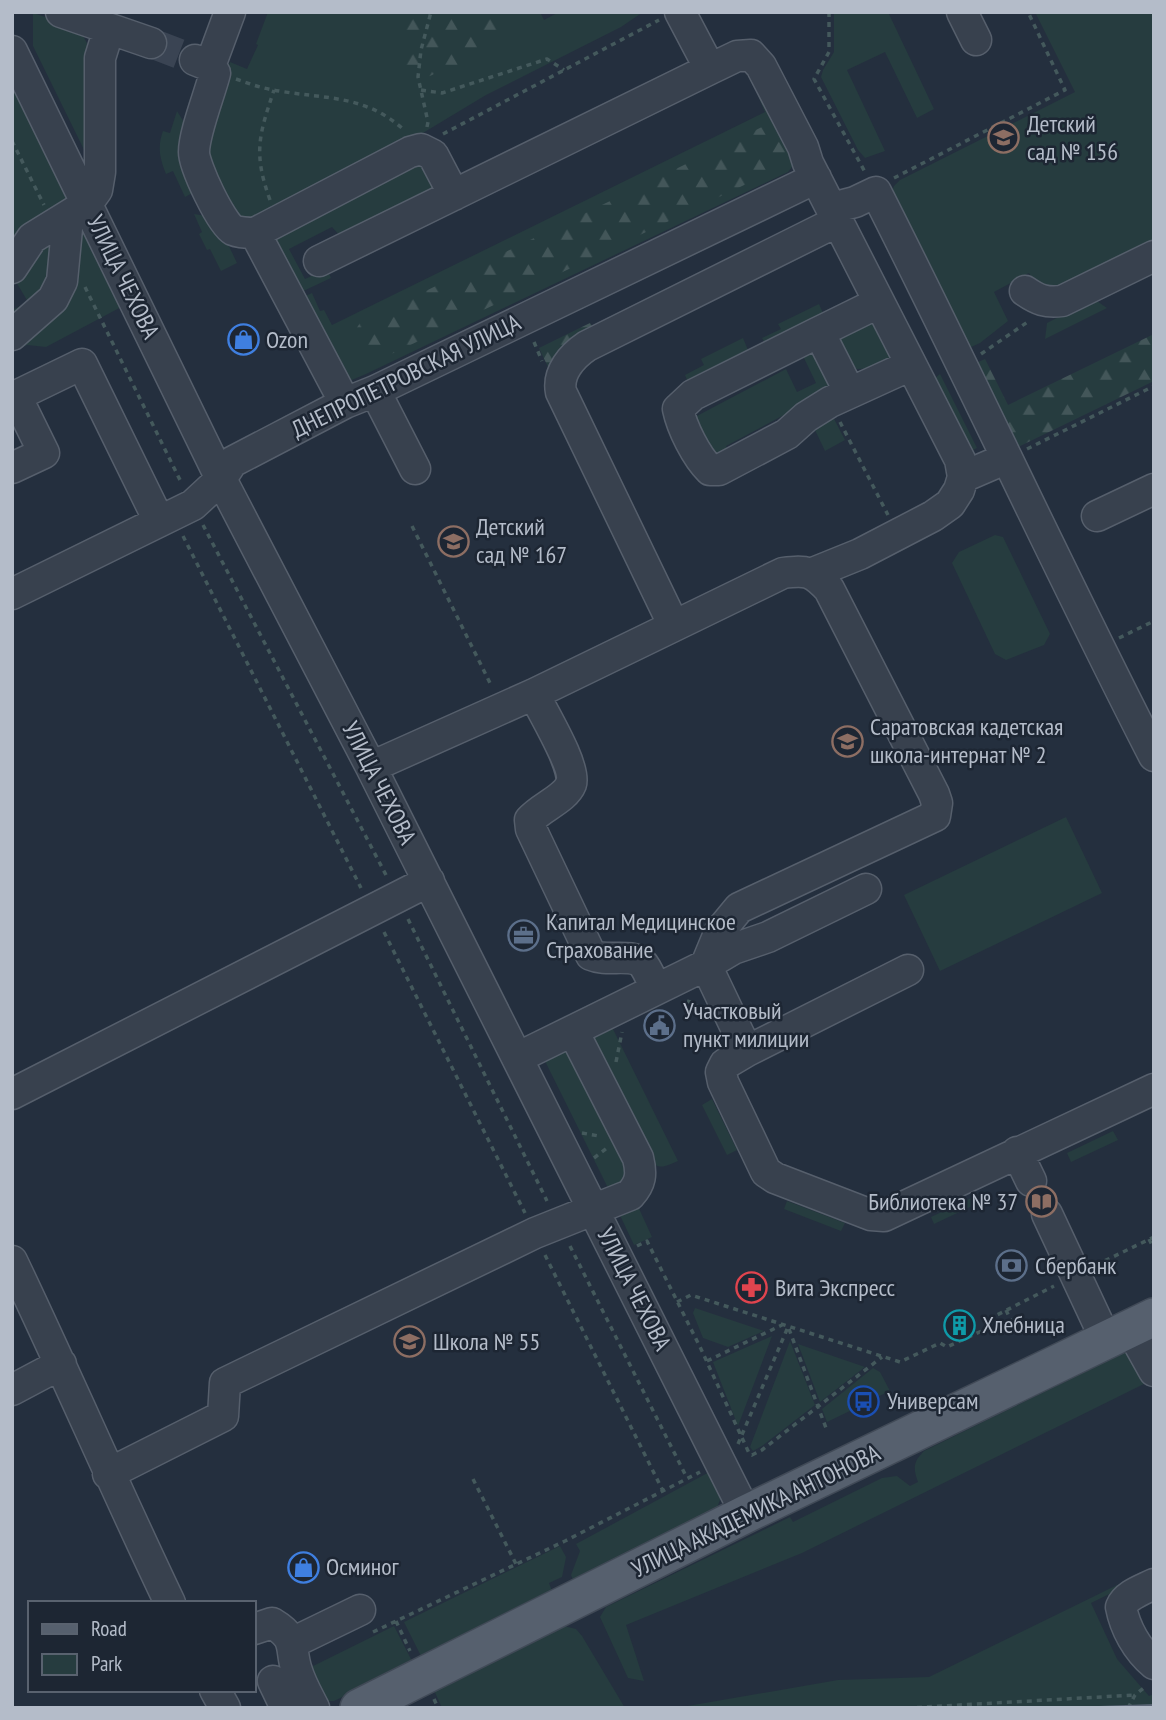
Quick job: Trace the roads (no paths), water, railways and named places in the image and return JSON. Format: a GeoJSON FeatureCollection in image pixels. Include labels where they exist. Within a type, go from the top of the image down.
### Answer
{"type":"FeatureCollection","features":[{"type":"Feature","properties":{"kind":"main road","name":"УЛИЦА АКАДЕМИКА АНТОНОВА"},"geometry":{"type":"LineString","coordinates":[[359,1708],[746,1514],[1130,1328]]}},
{"type":"Feature","properties":{"kind":"street"},"geometry":{"type":"LineString","coordinates":[[61,12],[151,43]]}},
{"type":"Feature","properties":{"kind":"street"},"geometry":{"type":"LineString","coordinates":[[230,12],[207,66],[194,152],[197,165],[224,222],[232,229],[267,227],[410,152],[421,149],[433,155],[454,195]]}},
{"type":"Feature","properties":{"kind":"street"},"geometry":{"type":"LineString","coordinates":[[962,12],[976,40]]}},
{"type":"Feature","properties":{"kind":"street"},"geometry":{"type":"LineString","coordinates":[[671,15],[710,69]]}},
{"type":"Feature","properties":{"kind":"street"},"geometry":{"type":"LineString","coordinates":[[12,268],[51,224],[97,190],[100,172],[100,58],[108,29]]}},
{"type":"Feature","properties":{"kind":"street","name":"УЛИЦА ЧЕХОВА"},"geometry":{"type":"LineString","coordinates":[[12,51],[51,224],[221,479],[372,767],[746,1514]]}},
{"type":"Feature","properties":{"kind":"street"},"geometry":{"type":"LineString","coordinates":[[319,261],[737,56],[751,55],[761,66],[878,303],[960,460],[963,477],[950,504],[933,516],[860,554],[813,573],[798,570],[783,573],[534,694],[372,767]]}},
{"type":"Feature","properties":{"kind":"street","name":"ДНЕПРОПЕТРОВСКАЯ УЛИЦА"},"geometry":{"type":"LineString","coordinates":[[12,594],[175,514],[221,479],[232,462],[345,403],[375,391],[816,178]]}},
{"type":"Feature","properties":{"kind":"street"},"geometry":{"type":"LineString","coordinates":[[674,625],[561,392],[560,384],[568,363],[587,346],[876,192],[948,332],[1099,648],[1154,756]]}},
{"type":"Feature","properties":{"kind":"street"},"geometry":{"type":"LineString","coordinates":[[12,335],[53,299],[62,281],[51,224]]}},
{"type":"Feature","properties":{"kind":"street"},"geometry":{"type":"LineString","coordinates":[[267,227],[345,403]]}},
{"type":"Feature","properties":{"kind":"street"},"geometry":{"type":"LineString","coordinates":[[1037,297],[1062,301],[1154,256]]}},
{"type":"Feature","properties":{"kind":"street"},"geometry":{"type":"LineString","coordinates":[[878,303],[693,394],[678,408],[680,418],[704,464],[710,470],[719,470],[787,434],[806,417],[839,396],[911,365]]}},
{"type":"Feature","properties":{"kind":"street"},"geometry":{"type":"LineString","coordinates":[[819,332],[839,396]]}},
{"type":"Feature","properties":{"kind":"street"},"geometry":{"type":"LineString","coordinates":[[12,468],[44,453],[16,396],[82,364],[175,514]]}},
{"type":"Feature","properties":{"kind":"street"},"geometry":{"type":"LineString","coordinates":[[375,391],[415,469]]}},
{"type":"Feature","properties":{"kind":"street"},"geometry":{"type":"LineString","coordinates":[[963,477],[1007,458]]}},
{"type":"Feature","properties":{"kind":"street"},"geometry":{"type":"LineString","coordinates":[[1097,516],[1154,489]]}},
{"type":"Feature","properties":{"kind":"street"},"geometry":{"type":"LineString","coordinates":[[747,1051],[706,965],[720,931],[739,908],[935,816],[937,803],[829,589],[813,573]]}},
{"type":"Feature","properties":{"kind":"street"},"geometry":{"type":"LineString","coordinates":[[534,694],[572,769],[570,784],[561,795],[537,811],[530,820],[531,829],[591,955],[601,959],[631,958],[642,964],[656,989]]}},
{"type":"Feature","properties":{"kind":"street"},"geometry":{"type":"LineString","coordinates":[[12,1094],[429,881]]}},
{"type":"Feature","properties":{"kind":"street"},"geometry":{"type":"LineString","coordinates":[[517,1058],[706,965],[733,949],[768,937],[866,889]]}},
{"type":"Feature","properties":{"kind":"street"},"geometry":{"type":"LineString","coordinates":[[908,970],[725,1064],[721,1072],[723,1082],[766,1172],[775,1178],[871,1215],[884,1216],[1154,1089]]}},
{"type":"Feature","properties":{"kind":"street"},"geometry":{"type":"LineString","coordinates":[[108,1474],[223,1416],[225,1383],[546,1228],[630,1195],[638,1186],[641,1171],[638,1158],[573,1031]]}},
{"type":"Feature","properties":{"kind":"street"},"geometry":{"type":"LineString","coordinates":[[1017,1152],[1031,1181]]}},
{"type":"Feature","properties":{"kind":"street"},"geometry":{"type":"LineString","coordinates":[[1047,1214],[1076,1275],[1130,1328],[1154,1371]]}},
{"type":"Feature","properties":{"kind":"street"},"geometry":{"type":"LineString","coordinates":[[12,1261],[61,1364],[108,1474],[169,1601]]}},
{"type":"Feature","properties":{"kind":"street"},"geometry":{"type":"LineString","coordinates":[[12,1390],[61,1364]]}},
{"type":"Feature","properties":{"kind":"street"},"geometry":{"type":"LineString","coordinates":[[1151,1674],[1121,1607],[1124,1601],[1154,1584]]}},
{"type":"Feature","properties":{"kind":"street"},"geometry":{"type":"LineString","coordinates":[[292,1643],[365,1622]]}},
{"type":"Feature","properties":{"kind":"street"},"geometry":{"type":"LineString","coordinates":[[256,1628],[272,1623],[281,1629],[292,1643],[296,1670],[314,1708]]}},
{"type":"Feature","properties":{"kind":"street"},"geometry":{"type":"LineString","coordinates":[[272,1681],[286,1708]]}},
{"type":"Feature","properties":{"kind":"street"},"geometry":{"type":"LineString","coordinates":[[216,1692],[225,1708]]}},
{"type":"Feature","properties":{"kind":"tunnel"},"geometry":{"type":"LineString","coordinates":[[151,43],[195,60]]}},
{"type":"Feature","properties":{"kind":"tram line"},"geometry":{"type":"LineString","coordinates":[[1071,1708],[1154,1705]]}},
{"type":"Feature","properties":{"kind":"place","name":"Детский сад № 156"},"geometry":{"type":"Point","coordinates":[1004,138]}},
{"type":"Feature","properties":{"kind":"place","name":"Ozon"},"geometry":{"type":"Point","coordinates":[243,340]}},
{"type":"Feature","properties":{"kind":"place","name":"Детский сад № 167"},"geometry":{"type":"Point","coordinates":[453,541]}},
{"type":"Feature","properties":{"kind":"place","name":"Саратовская кадетская школа-интернат № 2"},"geometry":{"type":"Point","coordinates":[847,741]}},
{"type":"Feature","properties":{"kind":"place","name":"Капитал Медицинское Страхование"},"geometry":{"type":"Point","coordinates":[523,936]}},
{"type":"Feature","properties":{"kind":"place","name":"Участковый пункт милиции"},"geometry":{"type":"Point","coordinates":[660,1025]}},
{"type":"Feature","properties":{"kind":"place","name":"Библиотека № 37"},"geometry":{"type":"Point","coordinates":[1041,1202]}},
{"type":"Feature","properties":{"kind":"place","name":"Сбербанк"},"geometry":{"type":"Point","coordinates":[1012,1266]}},
{"type":"Feature","properties":{"kind":"place","name":"Вита Экспресс"},"geometry":{"type":"Point","coordinates":[752,1288]}},
{"type":"Feature","properties":{"kind":"place","name":"Хлебница"},"geometry":{"type":"Point","coordinates":[959,1325]}},
{"type":"Feature","properties":{"kind":"place","name":"Школа № 55"},"geometry":{"type":"Point","coordinates":[410,1342]}},
{"type":"Feature","properties":{"kind":"place","name":"Универсам"},"geometry":{"type":"Point","coordinates":[864,1401]}},
{"type":"Feature","properties":{"kind":"place","name":"Осминог"},"geometry":{"type":"Point","coordinates":[303,1567]}}]}
